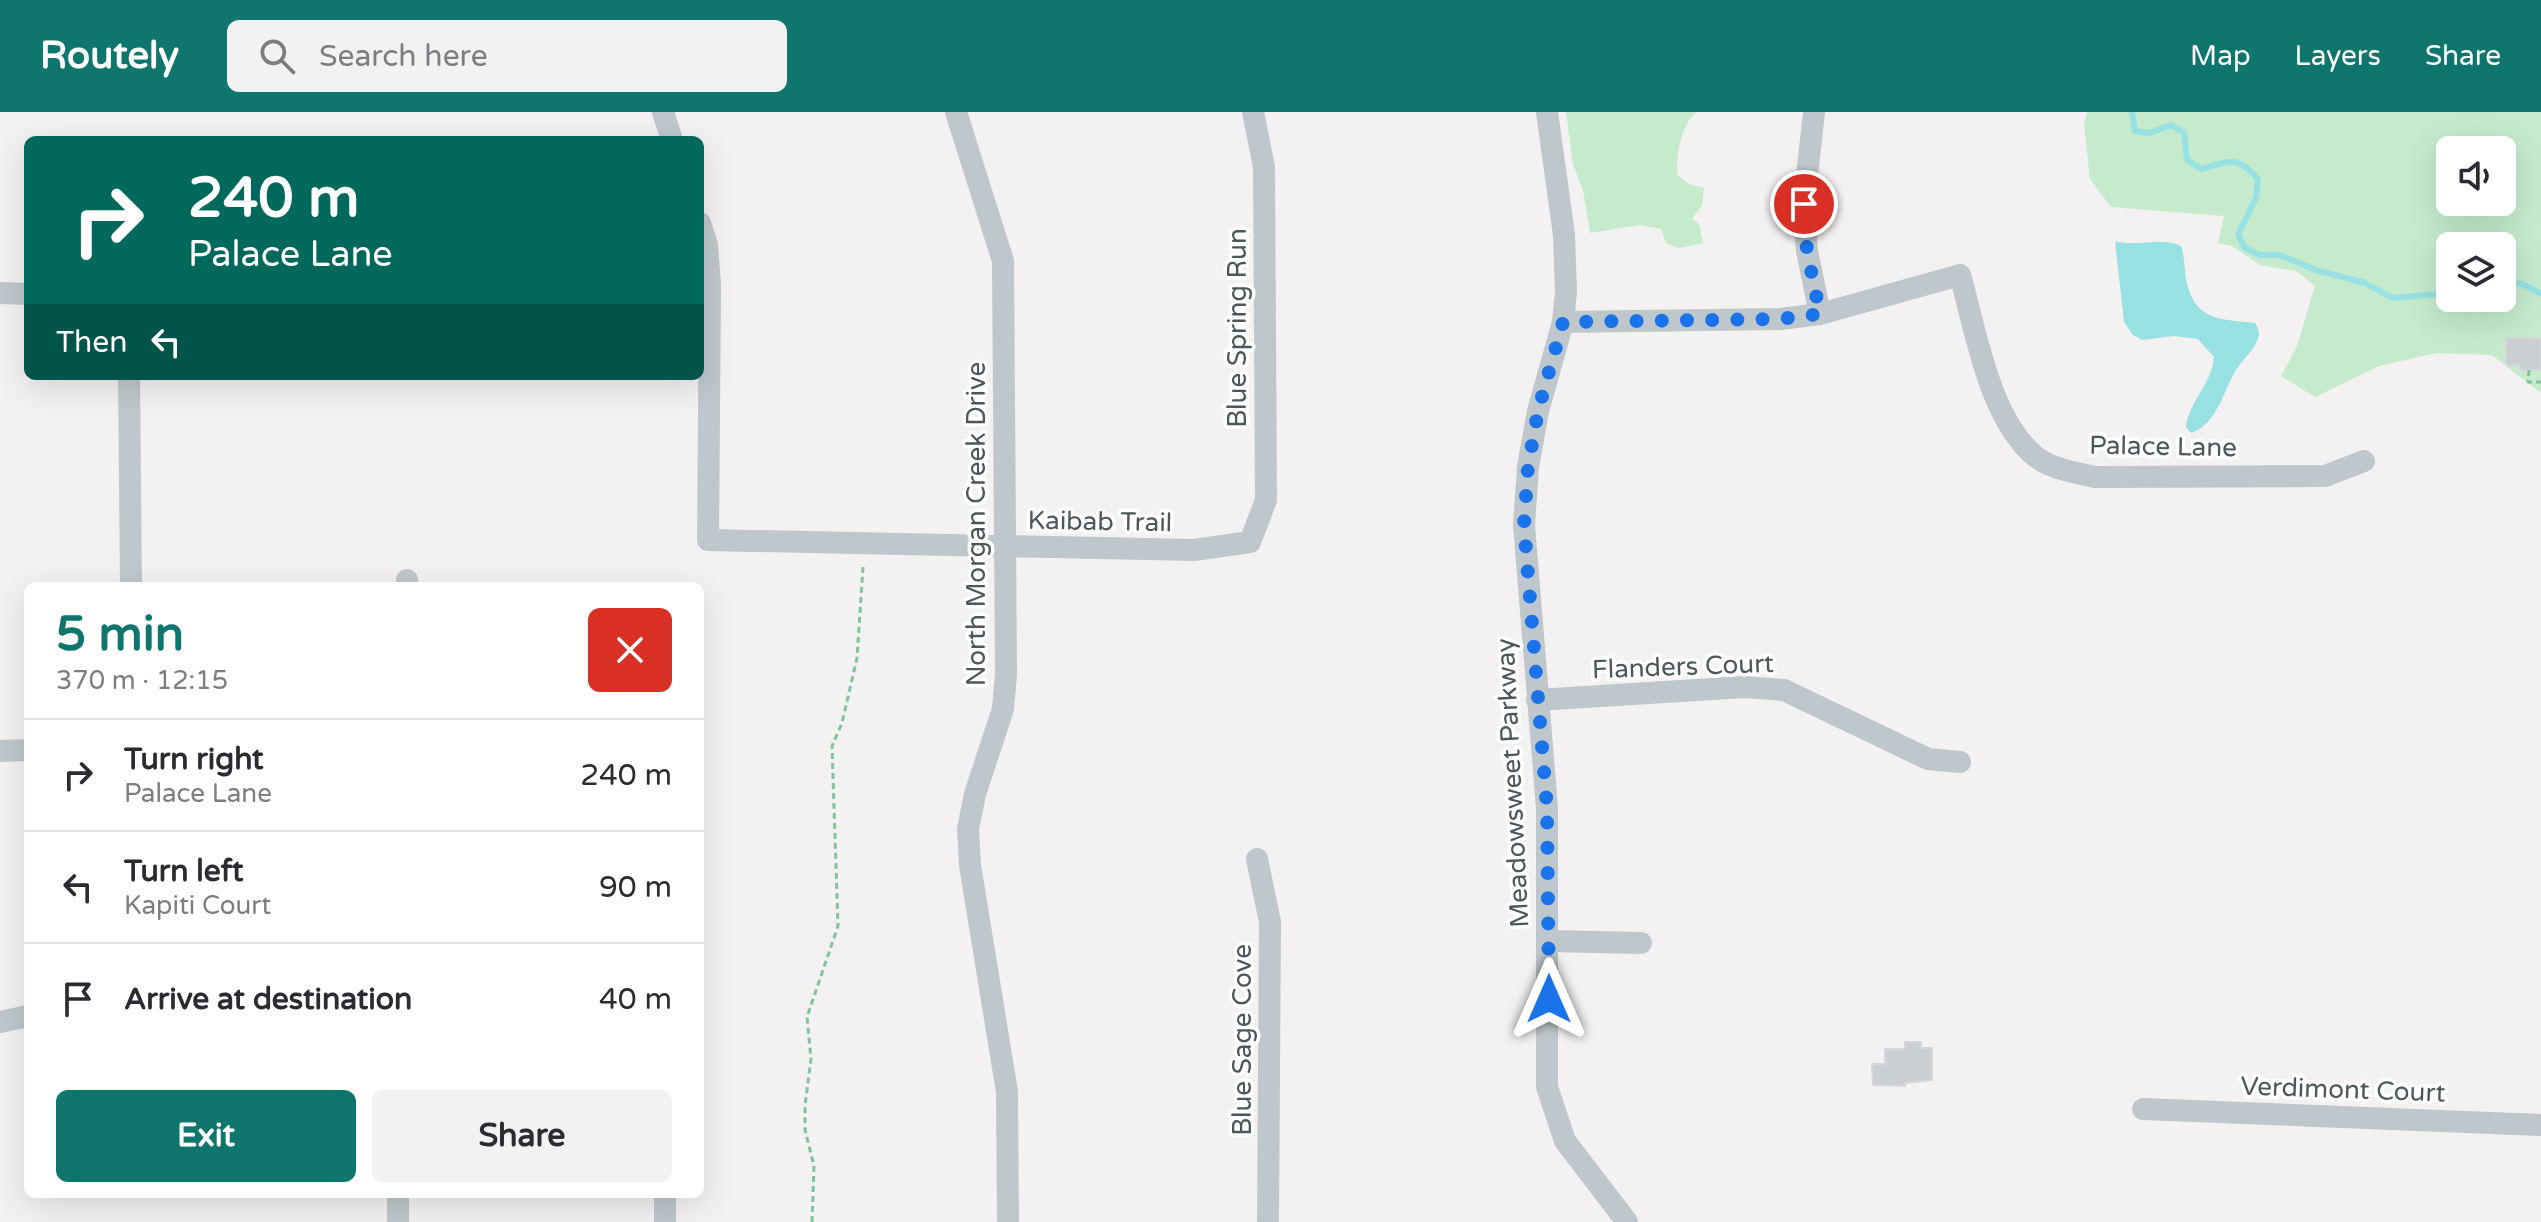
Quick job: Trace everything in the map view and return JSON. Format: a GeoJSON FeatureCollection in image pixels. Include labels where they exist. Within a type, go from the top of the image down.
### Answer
{"type":"FeatureCollection","features":[{"type":"Feature","properties":{"kind":"street"},"geometry":{"type":"LineString","coordinates":[[663,112],[671,136]]}},
{"type":"Feature","properties":{"kind":"street","name":"North Morgan Creek Drive"},"geometry":{"type":"LineString","coordinates":[[956,112],[1003,261],[1006,674],[1003,709],[975,794],[968,829],[970,865],[1007,1092],[1008,1222]]}},
{"type":"Feature","properties":{"kind":"street","name":"Blue Spring Run"},"geometry":{"type":"LineString","coordinates":[[1250,542],[1266,500],[1264,167],[1253,112]]}},
{"type":"Feature","properties":{"kind":"street","name":"Meadowsweet Parkway"},"geometry":{"type":"LineString","coordinates":[[1547,112],[1564,235],[1563,322],[1538,411],[1528,467],[1524,525],[1547,808],[1547,1087],[1565,1141],[1627,1222]]}},
{"type":"Feature","properties":{"kind":"street"},"geometry":{"type":"LineString","coordinates":[[1814,112],[1804,204],[1807,251],[1820,314]]}},
{"type":"Feature","properties":{"kind":"street"},"geometry":{"type":"LineString","coordinates":[[704,236],[707,245],[705,285]]}},
{"type":"Feature","properties":{"kind":"street","name":"Palace Lane"},"geometry":{"type":"LineString","coordinates":[[1563,322],[1780,319],[1820,314],[1960,275],[1996,400],[2017,436],[2038,458],[2068,471],[2095,477],[2325,476],[2364,461]]}},
{"type":"Feature","properties":{"kind":"street","name":"Kaibab Trail"},"geometry":{"type":"LineString","coordinates":[[705,285],[708,540],[1194,550],[1250,542]]}},
{"type":"Feature","properties":{"kind":"street"},"geometry":{"type":"LineString","coordinates":[[0,293],[24,294]]}},
{"type":"Feature","properties":{"kind":"street"},"geometry":{"type":"LineString","coordinates":[[129,380],[131,582]]}},
{"type":"Feature","properties":{"kind":"street","name":"Flanders Court"},"geometry":{"type":"LineString","coordinates":[[1537,700],[1745,687],[1784,690],[1928,759],[1960,762]]}},
{"type":"Feature","properties":{"kind":"street"},"geometry":{"type":"LineString","coordinates":[[0,751],[24,750]]}},
{"type":"Feature","properties":{"kind":"street","name":"Blue Sage Cove"},"geometry":{"type":"LineString","coordinates":[[1257,859],[1270,922],[1268,1222]]}},
{"type":"Feature","properties":{"kind":"street"},"geometry":{"type":"LineString","coordinates":[[1549,941],[1641,943]]}},
{"type":"Feature","properties":{"kind":"street"},"geometry":{"type":"LineString","coordinates":[[0,1022],[24,1017]]}},
{"type":"Feature","properties":{"kind":"street","name":"Verdimont Court"},"geometry":{"type":"LineString","coordinates":[[2143,1109],[2541,1125]]}},
{"type":"Feature","properties":{"kind":"street"},"geometry":{"type":"LineString","coordinates":[[398,1198],[398,1222]]}},
{"type":"Feature","properties":{"kind":"street"},"geometry":{"type":"LineString","coordinates":[[665,1198],[665,1222]]}},
{"type":"Feature","properties":{"kind":"path"},"geometry":{"type":"LineString","coordinates":[[2529,370],[2528,382],[2541,382]]}},
{"type":"Feature","properties":{"kind":"path"},"geometry":{"type":"LineString","coordinates":[[812,1222],[814,1166],[805,1130],[811,1059],[807,1017],[838,926],[832,746],[842,723],[856,667],[863,567]]}},
{"type":"Feature","properties":{"kind":"green space"},"geometry":{"type":"Polygon","coordinates":[[[1566,112],[1697,112],[1683,132],[1677,169],[1678,176],[1689,184],[1704,188],[1702,205],[1692,219],[1699,224],[1703,243],[1679,248],[1666,243],[1661,229],[1640,225],[1590,233],[1583,190],[1573,165],[1566,112]]]}},
{"type":"Feature","properties":{"kind":"green space"},"geometry":{"type":"Polygon","coordinates":[[[2087,112],[2541,112],[2541,393],[2492,355],[2437,353],[2379,366],[2315,397],[2281,376],[2297,346],[2315,286],[2296,271],[2260,265],[2232,246],[2218,243],[2224,216],[2111,207],[2090,179],[2084,124],[2087,112]]]}},
{"type":"Feature","properties":{"kind":"water"},"geometry":{"type":"Polygon","coordinates":[[[2115,241],[2164,242],[2181,246],[2186,279],[2195,303],[2219,318],[2255,323],[2259,332],[2255,345],[2238,367],[2214,414],[2191,433],[2186,427],[2188,418],[2209,376],[2214,357],[2198,339],[2174,336],[2142,340],[2133,335],[2124,322],[2115,241]]]}},
{"type":"Feature","properties":{"kind":"building"},"geometry":{"type":"Polygon","coordinates":[[[2506,338],[2541,338],[2541,370],[2520,370],[2520,365],[2506,365],[2506,338]]]}},
{"type":"Feature","properties":{"kind":"building"},"geometry":{"type":"Polygon","coordinates":[[[1905,1042],[1921,1042],[1921,1048],[1932,1048],[1932,1080],[1905,1083],[1905,1086],[1873,1085],[1872,1064],[1885,1064],[1885,1049],[1905,1049],[1905,1042]]]}},
{"type":"Feature","properties":{"kind":"waterway"},"geometry":{"type":"LineString","coordinates":[[2132,112],[2135,131],[2150,133],[2171,125],[2184,133],[2187,160],[2201,169],[2238,163],[2258,179],[2256,198],[2238,235],[2245,248],[2260,255],[2280,255],[2316,270],[2365,283],[2392,298],[2436,294]]}},
{"type":"Feature","properties":{"kind":"waterway"},"geometry":{"type":"LineString","coordinates":[[2516,283],[2541,294]]}},
{"type":"Feature","properties":{"kind":"route"},"geometry":{"type":"LineString","coordinates":[[1549,999],[1547,808],[1524,525],[1528,467],[1538,411],[1563,322],[1780,319],[1820,314],[1807,251],[1804,204]]}}]}
